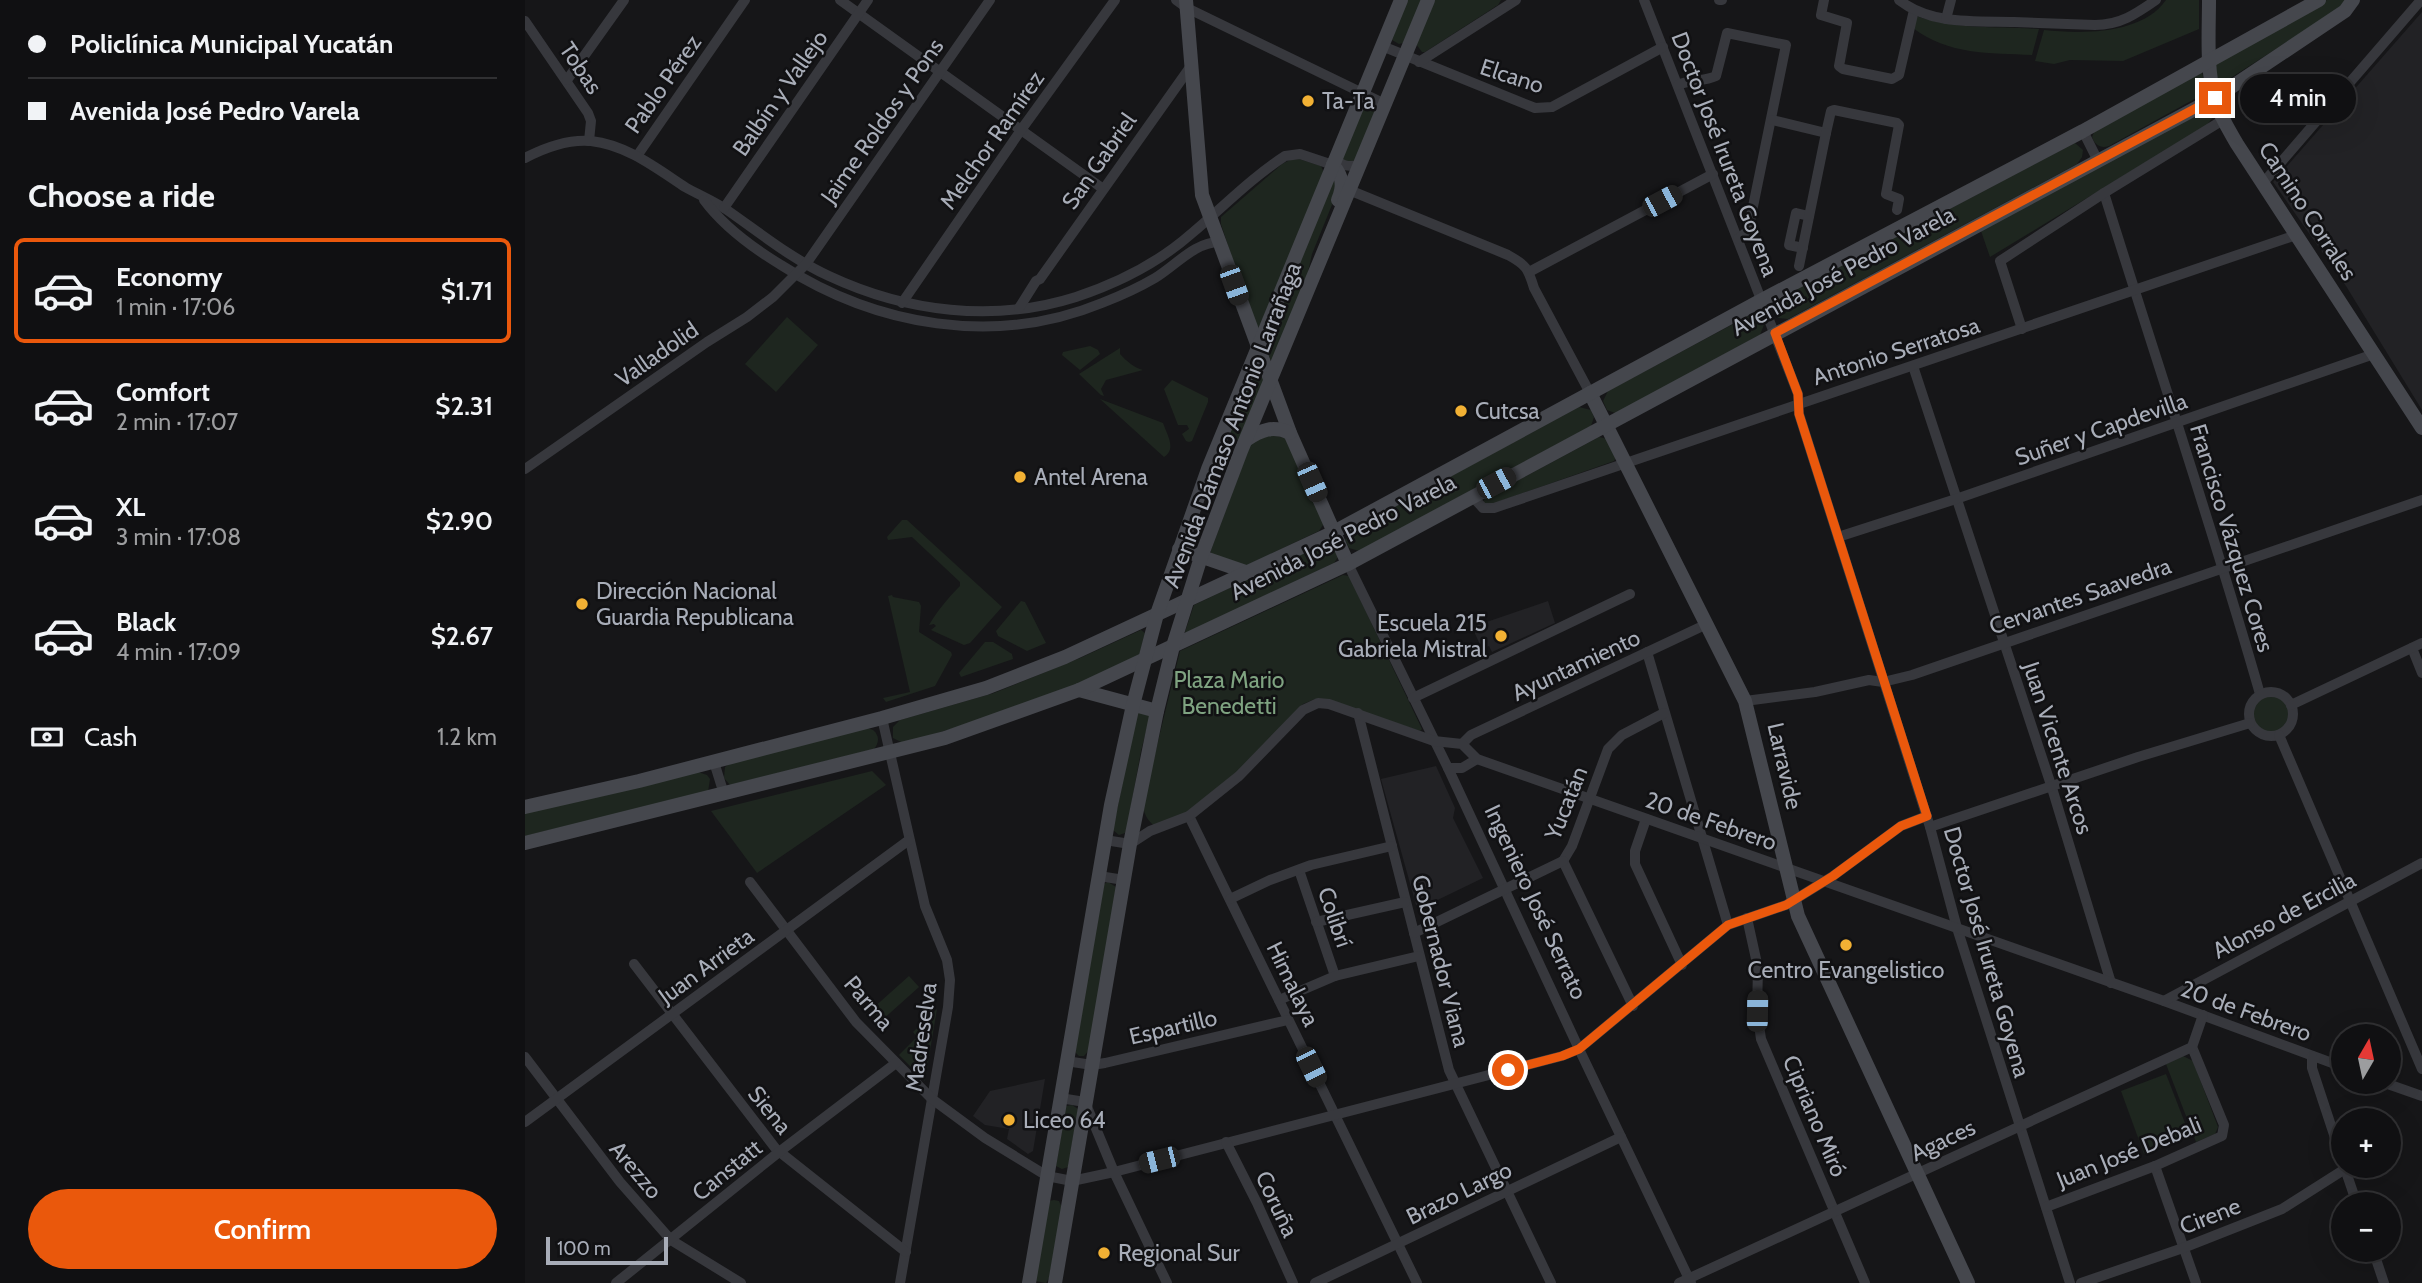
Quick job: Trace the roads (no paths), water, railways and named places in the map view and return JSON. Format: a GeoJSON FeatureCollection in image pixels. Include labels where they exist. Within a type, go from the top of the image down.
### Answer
{"type":"FeatureCollection","features":[{"type":"Feature","properties":{"kind":"street"},"geometry":{"type":"LineString","coordinates":[[567,80],[624,0]]}},
{"type":"Feature","properties":{"kind":"street","name":"Pablo Pérez"},"geometry":{"type":"LineString","coordinates":[[637,156],[745,0]]}},
{"type":"Feature","properties":{"kind":"street"},"geometry":{"type":"LineString","coordinates":[[840,0],[1103,188]]}},
{"type":"Feature","properties":{"kind":"street","name":"Balbín y Vallejo"},"geometry":{"type":"LineString","coordinates":[[724,208],[868,0]]}},
{"type":"Feature","properties":{"kind":"street","name":"Jaime Roldos y Pons"},"geometry":{"type":"LineString","coordinates":[[806,264],[990,0]]}},
{"type":"Feature","properties":{"kind":"street","name":"Melchor Ramírez"},"geometry":{"type":"LineString","coordinates":[[902,303],[1021,130],[1115,0]]}},
{"type":"Feature","properties":{"kind":"street","name":"Avenida Dámaso Antonio Larrañaga"},"geometry":{"type":"LineString","coordinates":[[1029,1283],[1105,840],[1133,705],[1157,614],[1208,469],[1401,0]]}},
{"type":"Feature","properties":{"kind":"street","name":"Avenida Dámaso Antonio Larrañaga"},"geometry":{"type":"LineString","coordinates":[[1055,1283],[1123,880],[1173,646],[1201,557],[1243,446],[1385,104],[1412,59],[1428,0]]}},
{"type":"Feature","properties":{"kind":"street"},"geometry":{"type":"LineString","coordinates":[[1412,59],[1515,0]]}},
{"type":"Feature","properties":{"kind":"street","name":"Doctor José Irureta Goyena"},"geometry":{"type":"LineString","coordinates":[[1644,0],[1798,394],[1799,414],[1927,816],[1957,928],[2070,1283]]}},
{"type":"Feature","properties":{"kind":"street"},"geometry":{"type":"LineString","coordinates":[[1824,0],[1821,15],[1847,23],[1839,66],[1892,79],[1899,75],[1914,10]]}},
{"type":"Feature","properties":{"kind":"street"},"geometry":{"type":"LineString","coordinates":[[1899,0],[1914,10],[1946,19],[2107,25],[2132,17],[2156,0]]}},
{"type":"Feature","properties":{"kind":"street"},"geometry":{"type":"LineString","coordinates":[[1946,19],[1951,0]]}},
{"type":"Feature","properties":{"kind":"street","name":"Camino Corrales"},"geometry":{"type":"LineString","coordinates":[[2209,0],[2210,61],[2215,98],[2223,120],[2422,428]]}},
{"type":"Feature","properties":{"kind":"street","name":"Avenida José Pedro Varela"},"geometry":{"type":"LineString","coordinates":[[525,807],[714,762],[986,688],[1157,614],[1334,532],[1762,300],[2083,131],[2319,0]]}},
{"type":"Feature","properties":{"kind":"street","name":"Avenida José Pedro Varela"},"geometry":{"type":"LineString","coordinates":[[525,843],[890,753],[944,738],[1079,690],[1348,564],[2215,98],[2345,11],[2353,0]]}},
{"type":"Feature","properties":{"kind":"street"},"geometry":{"type":"LineString","coordinates":[[2263,183],[2421,0]]}},
{"type":"Feature","properties":{"kind":"street"},"geometry":{"type":"LineString","coordinates":[[1183,3],[1385,104]]}},
{"type":"Feature","properties":{"kind":"street","name":"Ingeniero José Serrato"},"geometry":{"type":"LineString","coordinates":[[1183,3],[1202,195],[1290,433],[1348,564],[1448,768],[1687,1281]]}},
{"type":"Feature","properties":{"kind":"street","name":"Tobas"},"geometry":{"type":"LineString","coordinates":[[525,21],[588,113],[591,121],[589,141]]}},
{"type":"Feature","properties":{"kind":"street"},"geometry":{"type":"LineString","coordinates":[[1678,85],[1689,80],[1705,80],[1716,76],[1727,33],[1786,45],[1748,231],[1738,239]]}},
{"type":"Feature","properties":{"kind":"street","name":"Elcano"},"geometry":{"type":"LineString","coordinates":[[1382,46],[1535,108],[1552,107],[1663,47]]}},
{"type":"Feature","properties":{"kind":"street","name":"San Gabriel"},"geometry":{"type":"LineString","coordinates":[[1019,308],[1191,66]]}},
{"type":"Feature","properties":{"kind":"street"},"geometry":{"type":"LineString","coordinates":[[1799,266],[1832,111],[1899,125],[1886,194],[1899,199],[1897,210]]}},
{"type":"Feature","properties":{"kind":"street"},"geometry":{"type":"LineString","coordinates":[[1772,120],[1826,133]]}},
{"type":"Feature","properties":{"kind":"street"},"geometry":{"type":"LineString","coordinates":[[2022,329],[2000,261],[2104,192],[2223,120]]}},
{"type":"Feature","properties":{"kind":"street"},"geometry":{"type":"LineString","coordinates":[[2083,131],[2098,161]]}},
{"type":"Feature","properties":{"kind":"street"},"geometry":{"type":"LineString","coordinates":[[525,158],[553,146],[589,141],[622,149],[724,208],[806,264],[856,288],[902,303],[952,311],[986,311],[1041,305],[1102,287],[1138,270],[1190,235],[1285,156],[1300,154],[1349,167],[1360,165]]}},
{"type":"Feature","properties":{"kind":"street"},"geometry":{"type":"LineString","coordinates":[[1320,260],[1318,248],[1342,186],[1334,161]]}},
{"type":"Feature","properties":{"kind":"street"},"geometry":{"type":"LineString","coordinates":[[1349,190],[1508,256],[1523,264],[1529,272],[1713,174]]}},
{"type":"Feature","properties":{"kind":"street","name":"Francisco Vázquez Cores"},"geometry":{"type":"LineString","coordinates":[[2104,192],[2176,424],[2224,566],[2260,694]]}},
{"type":"Feature","properties":{"kind":"street"},"geometry":{"type":"LineString","coordinates":[[702,197],[726,224],[755,249],[833,295],[890,316],[951,326],[1015,325],[1058,317],[1100,304],[1155,278],[1206,244],[1219,242]]}},
{"type":"Feature","properties":{"kind":"street","name":"Antonio Serratosa"},"geometry":{"type":"LineString","coordinates":[[1472,496],[1483,508],[1494,508],[2296,235]]}},
{"type":"Feature","properties":{"kind":"street","name":"Valladolid"},"geometry":{"type":"LineString","coordinates":[[525,469],[747,317],[806,264]]}},
{"type":"Feature","properties":{"kind":"street","name":"Larravide"},"geometry":{"type":"LineString","coordinates":[[1529,272],[1534,288],[1627,463],[1745,701],[1793,900],[1968,1283]]}},
{"type":"Feature","properties":{"kind":"street"},"geometry":{"type":"LineString","coordinates":[[1040,279],[1036,291],[1041,305]]}},
{"type":"Feature","properties":{"kind":"street"},"geometry":{"type":"LineString","coordinates":[[1056,302],[1058,317]]}},
{"type":"Feature","properties":{"kind":"street"},"geometry":{"type":"LineString","coordinates":[[951,326],[952,311]]}},
{"type":"Feature","properties":{"kind":"street","name":"Suñer y Capdevilla"},"geometry":{"type":"LineString","coordinates":[[1838,537],[2176,424],[2374,354]]}},
{"type":"Feature","properties":{"kind":"street","name":"Juan Vicente Arcos"},"geometry":{"type":"LineString","coordinates":[[1913,366],[2052,788],[2111,983]]}},
{"type":"Feature","properties":{"kind":"street"},"geometry":{"type":"LineString","coordinates":[[1219,442],[1243,446],[1259,432],[1269,429],[1290,433]]}},
{"type":"Feature","properties":{"kind":"street"},"geometry":{"type":"LineString","coordinates":[[1208,469],[1231,477]]}},
{"type":"Feature","properties":{"kind":"street","name":"Cervantes Saavedra"},"geometry":{"type":"LineString","coordinates":[[1745,701],[1815,692],[1869,680],[1883,682],[1912,675],[2422,500]]}},
{"type":"Feature","properties":{"kind":"street"},"geometry":{"type":"LineString","coordinates":[[1196,501],[1219,509]]}},
{"type":"Feature","properties":{"kind":"street"},"geometry":{"type":"LineString","coordinates":[[1179,549],[1246,572]]}},
{"type":"Feature","properties":{"kind":"street"},"geometry":{"type":"LineString","coordinates":[[1413,698],[1630,594]]}},
{"type":"Feature","properties":{"kind":"street","name":"Ayuntamiento"},"geometry":{"type":"LineString","coordinates":[[1462,744],[1471,735],[1707,624]]}},
{"type":"Feature","properties":{"kind":"street"},"geometry":{"type":"LineString","coordinates":[[2291,705],[2422,642]]}},
{"type":"Feature","properties":{"kind":"street"},"geometry":{"type":"LineString","coordinates":[[2411,648],[2422,673]]}},
{"type":"Feature","properties":{"kind":"street"},"geometry":{"type":"LineString","coordinates":[[1647,652],[1728,925]]}},
{"type":"Feature","properties":{"kind":"street"},"geometry":{"type":"LineString","coordinates":[[1079,690],[1157,711]]}},
{"type":"Feature","properties":{"kind":"street"},"geometry":{"type":"LineString","coordinates":[[2278,693],[2291,705],[2291,723],[2288,729],[2279,735],[2264,736],[2250,723],[2249,706],[2260,694],[2278,693]]}},
{"type":"Feature","properties":{"kind":"street"},"geometry":{"type":"LineString","coordinates":[[1105,840],[1130,844],[1150,831],[1189,816],[1239,776],[1311,705],[1329,704],[1434,741],[1462,744]]}},
{"type":"Feature","properties":{"kind":"street","name":"Gobernador Viana"},"geometry":{"type":"LineString","coordinates":[[1358,713],[1449,1070],[1551,1283]]}},
{"type":"Feature","properties":{"kind":"street","name":"Yucatán"},"geometry":{"type":"LineString","coordinates":[[1633,1006],[1563,861],[1572,846],[1613,741],[1664,713]]}},
{"type":"Feature","properties":{"kind":"street","name":"Madreselva"},"geometry":{"type":"LineString","coordinates":[[883,718],[908,840],[925,906],[947,960],[950,980],[948,1007],[900,1283]]}},
{"type":"Feature","properties":{"kind":"street"},"geometry":{"type":"LineString","coordinates":[[1930,827],[2250,723]]}},
{"type":"Feature","properties":{"kind":"street"},"geometry":{"type":"LineString","coordinates":[[2279,735],[2422,1069]]}},
{"type":"Feature","properties":{"kind":"street","name":"20 de Febrero"},"geometry":{"type":"LineString","coordinates":[[1462,744],[1477,759],[2164,1001],[2331,1063]]}},
{"type":"Feature","properties":{"kind":"street"},"geometry":{"type":"LineString","coordinates":[[1448,768],[1462,768],[1477,759]]}},
{"type":"Feature","properties":{"kind":"street"},"geometry":{"type":"LineString","coordinates":[[714,762],[724,794]]}},
{"type":"Feature","properties":{"kind":"street","name":"Himalaya"},"geometry":{"type":"LineString","coordinates":[[1189,816],[1417,1283]]}},
{"type":"Feature","properties":{"kind":"street"},"geometry":{"type":"LineString","coordinates":[[1047,1176],[1072,1181],[1114,1172],[1562,1056],[1579,1049],[1728,925],[1793,900],[1823,882],[1901,826],[1927,816]]}},
{"type":"Feature","properties":{"kind":"street"},"geometry":{"type":"LineString","coordinates":[[1646,819],[1635,851],[1635,864],[1682,965]]}},
{"type":"Feature","properties":{"kind":"street","name":"Juan Arrieta"},"geometry":{"type":"LineString","coordinates":[[525,1122],[908,840]]}},
{"type":"Feature","properties":{"kind":"street"},"geometry":{"type":"LineString","coordinates":[[1230,899],[1299,870],[1392,846]]}},
{"type":"Feature","properties":{"kind":"street"},"geometry":{"type":"LineString","coordinates":[[1414,933],[1563,861]]}},
{"type":"Feature","properties":{"kind":"street","name":"Alonso de Ercilia"},"geometry":{"type":"LineString","coordinates":[[2164,1001],[2422,863]]}},
{"type":"Feature","properties":{"kind":"street","name":"Colibrí"},"geometry":{"type":"LineString","coordinates":[[1299,870],[1335,976]]}},
{"type":"Feature","properties":{"kind":"street"},"geometry":{"type":"LineString","coordinates":[[1099,876],[1123,880]]}},
{"type":"Feature","properties":{"kind":"street","name":"Parma"},"geometry":{"type":"LineString","coordinates":[[751,882],[856,1022],[932,1099],[985,1138],[1047,1176]]}},
{"type":"Feature","properties":{"kind":"street"},"geometry":{"type":"LineString","coordinates":[[1316,922],[1405,902]]}},
{"type":"Feature","properties":{"kind":"street","name":"Cipriano Miró"},"geometry":{"type":"LineString","coordinates":[[1747,918],[1758,968],[1757,1011],[1761,1039],[1865,1283]]}},
{"type":"Feature","properties":{"kind":"street"},"geometry":{"type":"LineString","coordinates":[[1279,1000],[1335,976],[1419,957]]}},
{"type":"Feature","properties":{"kind":"street","name":"Siena"},"geometry":{"type":"LineString","coordinates":[[634,964],[779,1152],[906,1252]]}},
{"type":"Feature","properties":{"kind":"street"},"geometry":{"type":"LineString","coordinates":[[2192,1047],[2203,1015]]}},
{"type":"Feature","properties":{"kind":"street","name":"Espartillo"},"geometry":{"type":"LineString","coordinates":[[1066,1061],[1091,1065],[1288,1020]]}},
{"type":"Feature","properties":{"kind":"street","name":"Agaces"},"geometry":{"type":"LineString","coordinates":[[1687,1281],[2192,1047]]}},
{"type":"Feature","properties":{"kind":"street","name":"Juan José Debali"},"geometry":{"type":"LineString","coordinates":[[2046,1207],[2155,1166],[2222,1136],[2224,1131],[2192,1047]]}},
{"type":"Feature","properties":{"kind":"street"},"geometry":{"type":"LineString","coordinates":[[2312,1056],[2312,1068],[2331,1126]]}},
{"type":"Feature","properties":{"kind":"street","name":"Arezzo"},"geometry":{"type":"LineString","coordinates":[[525,1057],[620,1182],[671,1240],[741,1283]]}},
{"type":"Feature","properties":{"kind":"street","name":"Canstatt"},"geometry":{"type":"LineString","coordinates":[[616,1283],[779,1152],[896,1063]]}},
{"type":"Feature","properties":{"kind":"street"},"geometry":{"type":"LineString","coordinates":[[2401,1089],[2422,1096]]}},
{"type":"Feature","properties":{"kind":"street"},"geometry":{"type":"LineString","coordinates":[[1060,1098],[1085,1102],[1114,1172],[1167,1283]]}},
{"type":"Feature","properties":{"kind":"street","name":"Brazo Largo"},"geometry":{"type":"LineString","coordinates":[[1315,1283],[1621,1137]]}},
{"type":"Feature","properties":{"kind":"street","name":"Coruña"},"geometry":{"type":"LineString","coordinates":[[1226,1142],[1293,1283]]}},
{"type":"Feature","properties":{"kind":"street"},"geometry":{"type":"LineString","coordinates":[[2155,1166],[2196,1283]]}},
{"type":"Feature","properties":{"kind":"street","name":"Cirene"},"geometry":{"type":"LineString","coordinates":[[2081,1283],[2183,1248],[2282,1209],[2331,1175]]}},
{"type":"Feature","properties":{"kind":"street"},"geometry":{"type":"LineString","coordinates":[[2376,1262],[2384,1283]]}},
{"type":"Feature","properties":{"kind":"place","name":"Ta-Ta"},"geometry":{"type":"Point","coordinates":[1308,101]}},
{"type":"Feature","properties":{"kind":"place","name":"Cutcsa"},"geometry":{"type":"Point","coordinates":[1461,411]}},
{"type":"Feature","properties":{"kind":"place","name":"Antel Arena"},"geometry":{"type":"Point","coordinates":[1020,477]}},
{"type":"Feature","properties":{"kind":"place","name":"Dirección Nacional Guardia Republicana"},"geometry":{"type":"Point","coordinates":[582,604]}},
{"type":"Feature","properties":{"kind":"place","name":"Escuela 215 Gabriela Mistral"},"geometry":{"type":"Point","coordinates":[1501,636]}},
{"type":"Feature","properties":{"kind":"place","name":"Centro Evangelistico"},"geometry":{"type":"Point","coordinates":[1846,945]}},
{"type":"Feature","properties":{"kind":"place","name":"Liceo 64"},"geometry":{"type":"Point","coordinates":[1009,1120]}},
{"type":"Feature","properties":{"kind":"place","name":"Regional Sur"},"geometry":{"type":"Point","coordinates":[1104,1253]}},
{"type":"Feature","properties":{"kind":"park label","name":"Plaza Mario Benedetti"},"geometry":{"type":"Point","coordinates":[1229,693]}}]}
